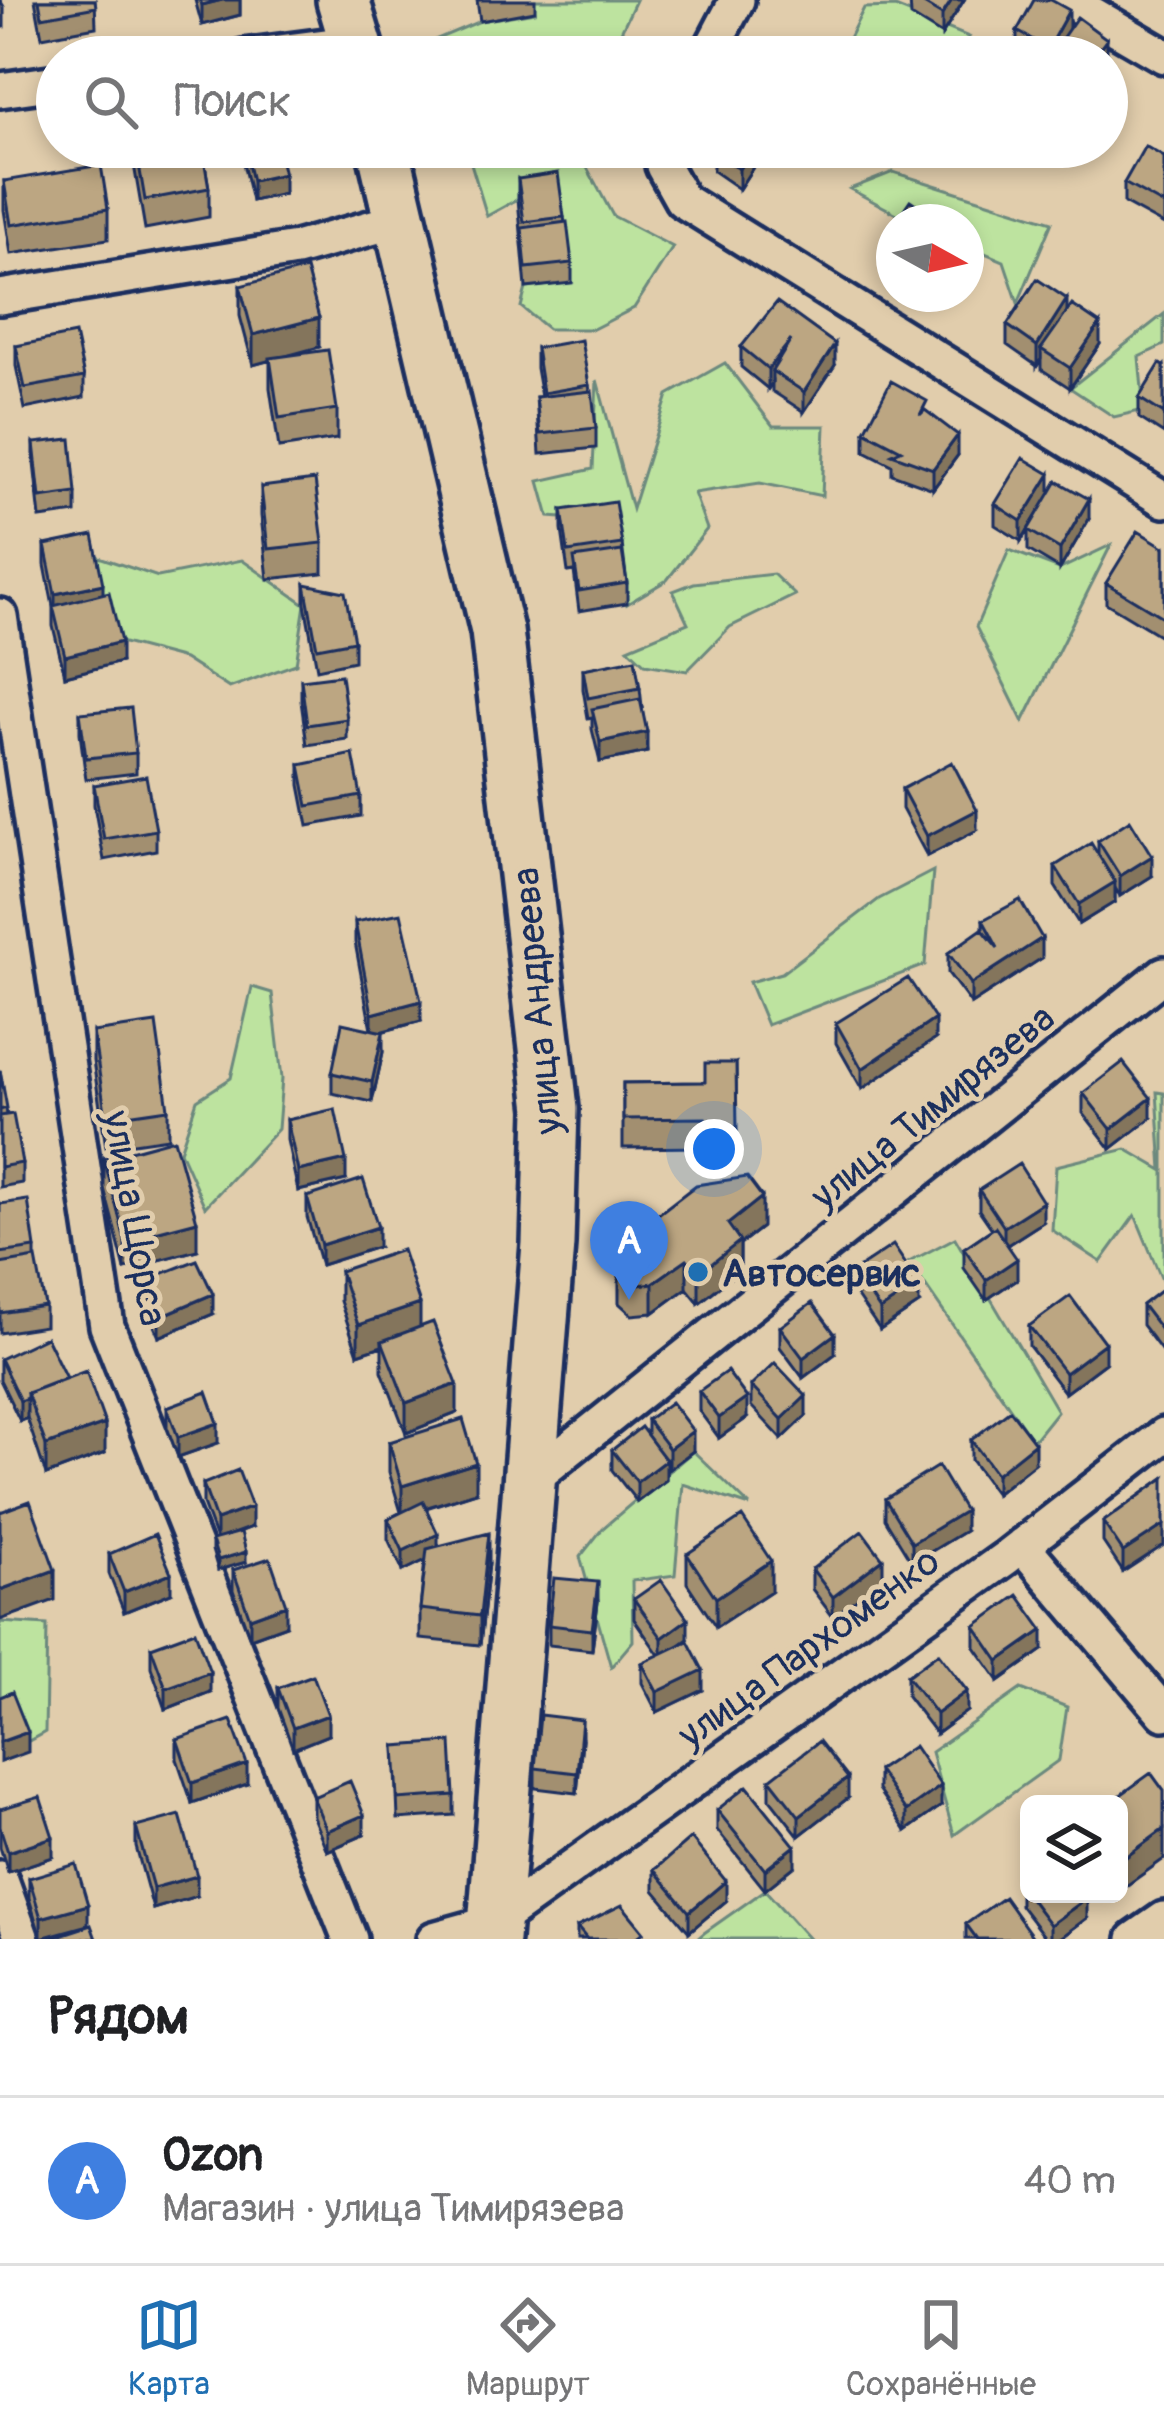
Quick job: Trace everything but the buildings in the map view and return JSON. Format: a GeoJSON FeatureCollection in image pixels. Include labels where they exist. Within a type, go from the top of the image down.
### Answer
{"type":"FeatureCollection","features":[{"type":"Feature","properties":{"kind":"main road","name":"улица Андреева"},"geometry":{"type":"LineString","coordinates":[[389,168],[497,631],[552,1109],[548,1244],[494,1930]]}},
{"type":"Feature","properties":{"kind":"street"},"geometry":{"type":"LineString","coordinates":[[717,36],[737,0]]}},
{"type":"Feature","properties":{"kind":"street"},"geometry":{"type":"LineString","coordinates":[[1068,0],[1164,56]]}},
{"type":"Feature","properties":{"kind":"street"},"geometry":{"type":"LineString","coordinates":[[0,90],[36,85]]}},
{"type":"Feature","properties":{"kind":"street"},"geometry":{"type":"LineString","coordinates":[[664,168],[682,200],[1164,500]]}},
{"type":"Feature","properties":{"kind":"street"},"geometry":{"type":"LineString","coordinates":[[0,297],[296,249],[402,219]]}},
{"type":"Feature","properties":{"kind":"street","name":"улица Щорса"},"geometry":{"type":"LineString","coordinates":[[0,616],[107,1326],[350,1939]]}},
{"type":"Feature","properties":{"kind":"street","name":"улица Тимирязева"},"geometry":{"type":"LineString","coordinates":[[527,1483],[1164,974]]}},
{"type":"Feature","properties":{"kind":"street","name":"улица Пархоменко"},"geometry":{"type":"LineString","coordinates":[[494,1930],[1022,1545],[1164,1435]]}},
{"type":"Feature","properties":{"kind":"street"},"geometry":{"type":"LineString","coordinates":[[1022,1545],[1164,1713]]}},
{"type":"Feature","properties":{"kind":"street"},"geometry":{"type":"LineString","coordinates":[[0,1878],[22,1939]]}},
{"type":"Feature","properties":{"kind":"street"},"geometry":{"type":"LineString","coordinates":[[1135,1939],[1164,1918]]}},
{"type":"Feature","properties":{"kind":"street"},"geometry":{"type":"LineString","coordinates":[[434,1939],[494,1930]]}},
{"type":"Feature","properties":{"kind":"green space"},"geometry":{"type":"Polygon","coordinates":[[[533,0],[636,0],[619,36],[444,36],[480,21],[535,12],[533,0]]]}},
{"type":"Feature","properties":{"kind":"green space"},"geometry":{"type":"Polygon","coordinates":[[[895,7],[967,36],[850,36],[864,8],[895,7]]]}},
{"type":"Feature","properties":{"kind":"green space"},"geometry":{"type":"Polygon","coordinates":[[[472,168],[587,168],[613,216],[673,247],[634,308],[593,329],[548,329],[521,307],[526,288],[572,282],[518,199],[487,216],[472,168]]]}},
{"type":"Feature","properties":{"kind":"green space"},"geometry":{"type":"Polygon","coordinates":[[[893,172],[1052,222],[1018,303],[1004,261],[984,253],[984,204],[878,204],[850,189],[893,172]]]}},
{"type":"Feature","properties":{"kind":"green space"},"geometry":{"type":"Polygon","coordinates":[[[1164,314],[1164,345],[1139,357],[1144,410],[1114,417],[1070,388],[1164,314]]]}},
{"type":"Feature","properties":{"kind":"green space"},"geometry":{"type":"Polygon","coordinates":[[[725,363],[773,426],[825,426],[822,496],[760,483],[694,493],[707,529],[667,580],[627,604],[615,522],[549,517],[539,481],[593,469],[597,380],[632,509],[668,395],[725,363]]]}},
{"type":"Feature","properties":{"kind":"green space"},"geometry":{"type":"Polygon","coordinates":[[[1111,545],[1023,722],[976,627],[1009,550],[1060,569],[1111,545]]]}},
{"type":"Feature","properties":{"kind":"green space"},"geometry":{"type":"Polygon","coordinates":[[[93,555],[158,577],[242,560],[305,604],[296,664],[229,688],[184,659],[116,641],[93,555]]]}},
{"type":"Feature","properties":{"kind":"green space"},"geometry":{"type":"Polygon","coordinates":[[[773,574],[795,595],[730,627],[687,671],[645,664],[628,648],[688,623],[673,591],[694,583],[773,574]]]}},
{"type":"Feature","properties":{"kind":"green space"},"geometry":{"type":"Polygon","coordinates":[[[933,871],[925,965],[767,1025],[749,982],[782,973],[879,899],[933,871]]]}},
{"type":"Feature","properties":{"kind":"green space"},"geometry":{"type":"Polygon","coordinates":[[[252,987],[272,993],[282,1078],[278,1129],[205,1207],[180,1151],[197,1100],[231,1078],[252,987]]]}},
{"type":"Feature","properties":{"kind":"green space"},"geometry":{"type":"Polygon","coordinates":[[[1157,1092],[1164,1093],[1164,1285],[1135,1215],[1101,1262],[1052,1230],[1056,1166],[1126,1149],[1162,1170],[1157,1092]]]}},
{"type":"Feature","properties":{"kind":"green space"},"geometry":{"type":"Polygon","coordinates":[[[955,1238],[1057,1411],[1033,1441],[909,1262],[955,1238]]]}},
{"type":"Feature","properties":{"kind":"green space"},"geometry":{"type":"Polygon","coordinates":[[[693,1451],[750,1506],[683,1484],[675,1575],[632,1581],[633,1641],[611,1667],[580,1557],[603,1528],[693,1451]]]}},
{"type":"Feature","properties":{"kind":"green space"},"geometry":{"type":"Polygon","coordinates":[[[0,1622],[47,1625],[45,1732],[25,1743],[0,1716],[0,1622]]]}},
{"type":"Feature","properties":{"kind":"green space"},"geometry":{"type":"Polygon","coordinates":[[[1021,1689],[1067,1707],[1059,1760],[954,1835],[931,1752],[1021,1689]]]}},
{"type":"Feature","properties":{"kind":"green space"},"geometry":{"type":"Polygon","coordinates":[[[765,1890],[809,1939],[697,1939],[704,1933],[765,1890]]]}},
{"type":"Feature","properties":{"kind":"place","name":"Автосервис"},"geometry":{"type":"Point","coordinates":[698,1272]}},
{"type":"Feature","properties":{"kind":"place","name":"Ozon"},"geometry":{"type":"Point","coordinates":[629,1300]}}]}
